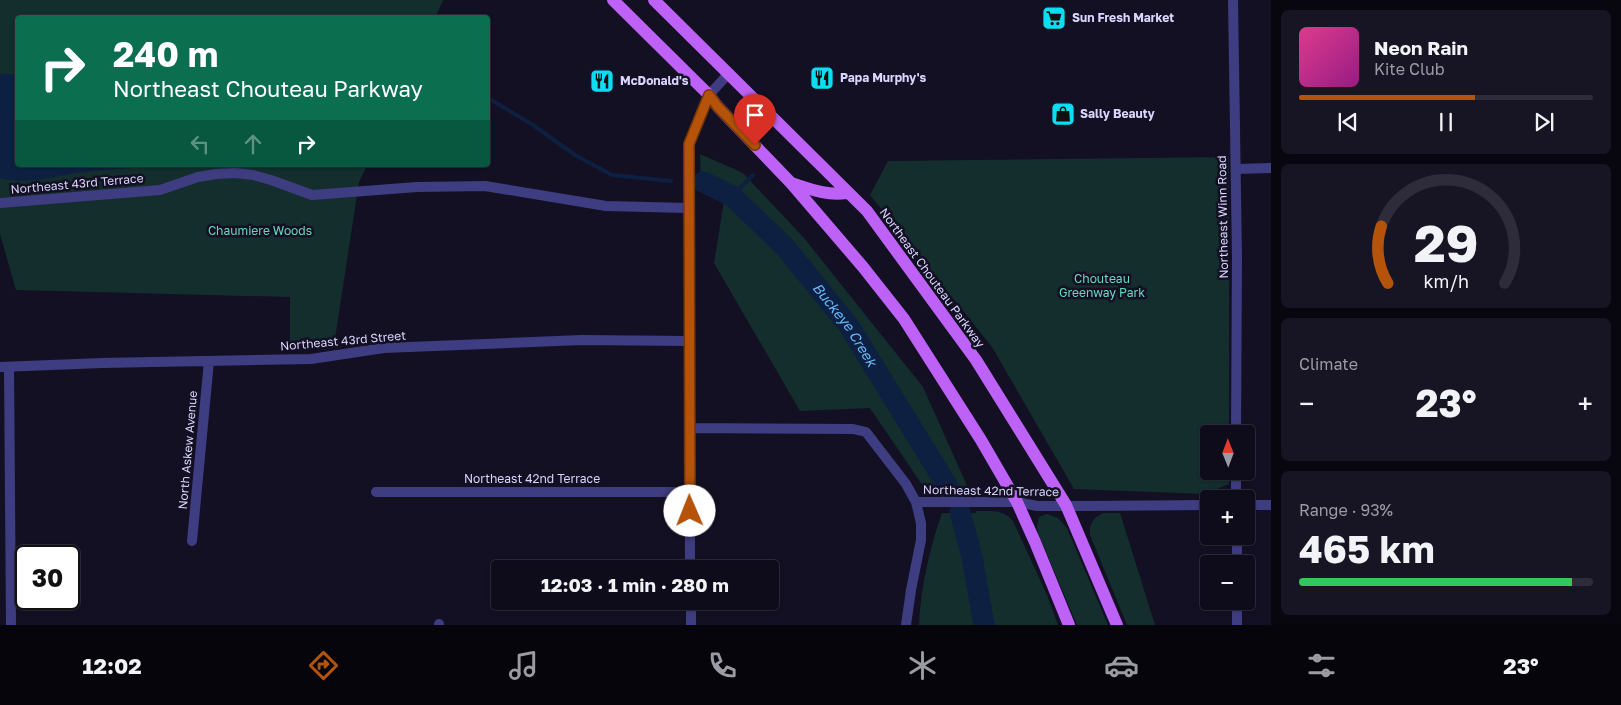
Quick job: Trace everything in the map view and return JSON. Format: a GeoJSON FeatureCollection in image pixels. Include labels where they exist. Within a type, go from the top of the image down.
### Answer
{"type":"FeatureCollection","features":[{"type":"Feature","properties":{"kind":"main road"},"geometry":{"type":"LineString","coordinates":[[613,0],[709,95],[718,107],[791,183],[863,267],[904,319],[981,440],[1017,502],[1069,625]]}},
{"type":"Feature","properties":{"kind":"main road","name":"Northeast Chouteau Parkway"},"geometry":{"type":"LineString","coordinates":[[654,0],[866,211],[976,360],[1066,505],[1116,625]]}},
{"type":"Feature","properties":{"kind":"main road"},"geometry":{"type":"LineString","coordinates":[[791,183],[827,194],[846,193]]}},
{"type":"Feature","properties":{"kind":"street","name":"Northeast Winn Road"},"geometry":{"type":"LineString","coordinates":[[1233,0],[1236,169],[1236,425]]}},
{"type":"Feature","properties":{"kind":"street"},"geometry":{"type":"LineString","coordinates":[[690,560],[689,144],[709,95],[729,73]]}},
{"type":"Feature","properties":{"kind":"street"},"geometry":{"type":"LineString","coordinates":[[1236,169],[1271,168]]}},
{"type":"Feature","properties":{"kind":"street","name":"Northeast 43rd Terrace"},"geometry":{"type":"LineString","coordinates":[[0,203],[160,190],[198,177],[235,173],[253,175],[312,195],[417,187],[485,186],[606,206],[688,208]]}},
{"type":"Feature","properties":{"kind":"street","name":"Northeast 43rd Street"},"geometry":{"type":"LineString","coordinates":[[4,367],[311,359],[384,348],[581,340],[689,341]]}},
{"type":"Feature","properties":{"kind":"street","name":"North Askew Avenue"},"geometry":{"type":"LineString","coordinates":[[192,542],[209,361]]}},
{"type":"Feature","properties":{"kind":"street"},"geometry":{"type":"LineString","coordinates":[[4,367],[11,625]]}},
{"type":"Feature","properties":{"kind":"street","name":"Northeast 42nd Terrace"},"geometry":{"type":"LineString","coordinates":[[689,428],[853,428],[866,432],[906,484],[916,502],[1017,502],[1037,506],[1200,505]]}},
{"type":"Feature","properties":{"kind":"street","name":"Northeast 42nd Terrace"},"geometry":{"type":"LineString","coordinates":[[376,492],[689,492]]}},
{"type":"Feature","properties":{"kind":"street"},"geometry":{"type":"LineString","coordinates":[[906,625],[920,540],[921,523],[916,502]]}},
{"type":"Feature","properties":{"kind":"street"},"geometry":{"type":"LineString","coordinates":[[1255,505],[1271,505]]}},
{"type":"Feature","properties":{"kind":"street"},"geometry":{"type":"LineString","coordinates":[[691,610],[691,625]]}},
{"type":"Feature","properties":{"kind":"street"},"geometry":{"type":"LineString","coordinates":[[1237,610],[1238,625]]}},
{"type":"Feature","properties":{"kind":"green space","name":"Chaumiere Woods"},"geometry":{"type":"Polygon","coordinates":[[[0,0],[443,0],[436,15],[15,15],[15,167],[366,167],[359,182],[334,345],[290,349],[290,297],[16,290],[0,234],[0,0]]]}},
{"type":"Feature","properties":{"kind":"green space"},"geometry":{"type":"Polygon","coordinates":[[[700,154],[743,173],[804,238],[923,387],[969,490],[925,489],[870,408],[800,411],[714,263],[724,201],[701,190],[700,154]]]}},
{"type":"Feature","properties":{"kind":"green space","name":"Chouteau Greenway Park"},"geometry":{"type":"Polygon","coordinates":[[[1229,157],[1229,425],[1200,425],[1200,480],[1229,480],[1229,484],[1215,490],[1200,490],[1200,494],[1074,489],[992,347],[870,195],[888,161],[1229,157]]]}},
{"type":"Feature","properties":{"kind":"green space"},"geometry":{"type":"Polygon","coordinates":[[[976,511],[992,511],[1005,514],[1013,521],[1047,595],[1058,625],[919,625],[926,569],[942,513],[976,513],[976,511]]]}},
{"type":"Feature","properties":{"kind":"green space"},"geometry":{"type":"Polygon","coordinates":[[[1104,513],[1120,513],[1155,625],[1127,625],[1090,535],[1092,521],[1104,513]]]}},
{"type":"Feature","properties":{"kind":"green space"},"geometry":{"type":"Polygon","coordinates":[[[1047,514],[1058,518],[1067,528],[1108,625],[1077,625],[1038,533],[1039,517],[1047,514]]]}},
{"type":"Feature","properties":{"kind":"water"},"geometry":{"type":"Polygon","coordinates":[[[0,74],[15,74],[15,167],[139,167],[84,172],[21,181],[0,178],[0,74]]]}},
{"type":"Feature","properties":{"kind":"waterway","name":"Buckeye Creek"},"geometry":{"type":"LineString","coordinates":[[490,99],[533,125],[575,155],[612,175],[671,181]]}},
{"type":"Feature","properties":{"kind":"waterway"},"geometry":{"type":"LineString","coordinates":[[732,196],[753,175]]}},
{"type":"Feature","properties":{"kind":"waterway","name":"Buckeye Creek"},"geometry":{"type":"LineString","coordinates":[[703,182],[732,196],[785,247],[849,326],[953,495]]}},
{"type":"Feature","properties":{"kind":"waterway","name":"Buckeye Creek"},"geometry":{"type":"LineString","coordinates":[[960,512],[972,557],[984,625]]}},
{"type":"Feature","properties":{"kind":"place","name":"Sun Fresh Market"},"geometry":{"type":"Point","coordinates":[1054,18]}},
{"type":"Feature","properties":{"kind":"place","name":"Papa Murphy's"},"geometry":{"type":"Point","coordinates":[822,78]}},
{"type":"Feature","properties":{"kind":"place","name":"McDonald's"},"geometry":{"type":"Point","coordinates":[602,81]}},
{"type":"Feature","properties":{"kind":"place","name":"Sally Beauty"},"geometry":{"type":"Point","coordinates":[1063,114]}},
{"type":"Feature","properties":{"kind":"route"},"geometry":{"type":"LineString","coordinates":[[690,511],[689,144],[709,95],[718,107],[755,145]]}}]}
